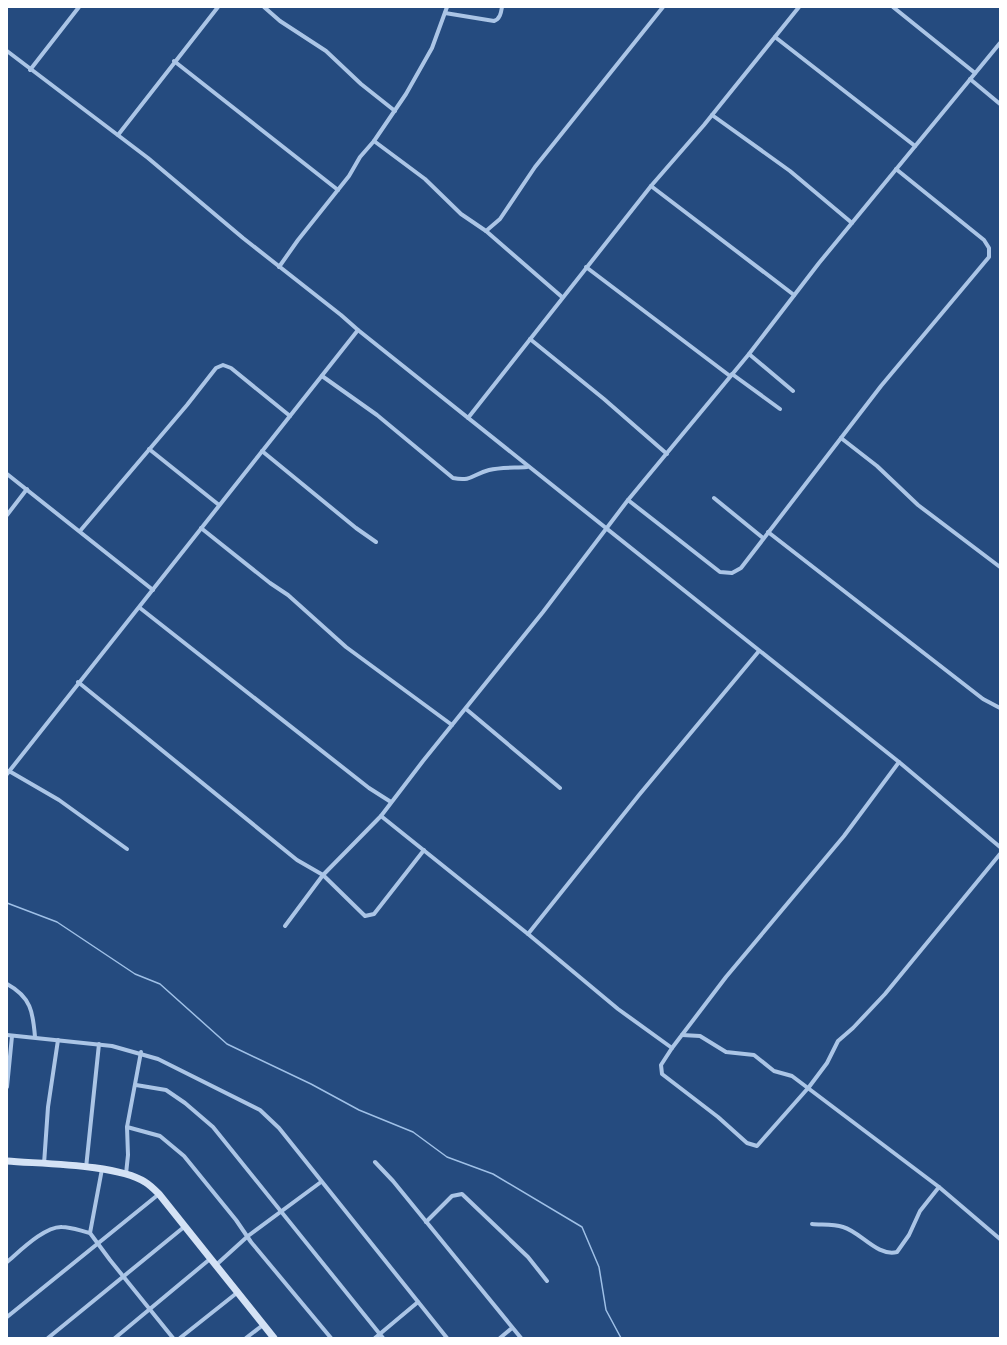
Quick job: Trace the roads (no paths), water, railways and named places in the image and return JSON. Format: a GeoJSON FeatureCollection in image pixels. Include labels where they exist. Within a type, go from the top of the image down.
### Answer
{"type":"FeatureCollection","features":[{"type":"Feature","properties":{"kind":"main road"},"geometry":{"type":"LineString","coordinates":[[7,1161],[102,1169],[126,1174],[146,1182],[159,1194],[274,1338]]}},
{"type":"Feature","properties":{"kind":"street"},"geometry":{"type":"LineString","coordinates":[[30,70],[79,7]]}},
{"type":"Feature","properties":{"kind":"street"},"geometry":{"type":"LineString","coordinates":[[118,135],[174,61],[218,7]]}},
{"type":"Feature","properties":{"kind":"street"},"geometry":{"type":"LineString","coordinates":[[264,7],[280,21],[326,51],[361,84],[395,111]]}},
{"type":"Feature","properties":{"kind":"street"},"geometry":{"type":"LineString","coordinates":[[279,267],[298,240],[338,190],[360,157],[374,141],[395,111],[432,48],[447,7]]}},
{"type":"Feature","properties":{"kind":"street"},"geometry":{"type":"LineString","coordinates":[[445,13],[494,21],[500,17],[502,7]]}},
{"type":"Feature","properties":{"kind":"street"},"geometry":{"type":"LineString","coordinates":[[486,231],[500,219],[523,183],[663,7]]}},
{"type":"Feature","properties":{"kind":"street"},"geometry":{"type":"LineString","coordinates":[[468,418],[651,186],[712,115],[799,7]]}},
{"type":"Feature","properties":{"kind":"street"},"geometry":{"type":"LineString","coordinates":[[893,7],[975,73]]}},
{"type":"Feature","properties":{"kind":"street"},"geometry":{"type":"LineString","coordinates":[[775,37],[915,146]]}},
{"type":"Feature","properties":{"kind":"street"},"geometry":{"type":"LineString","coordinates":[[286,926],[323,875],[381,816],[607,530],[628,500],[749,354],[852,223],[1000,43]]}},
{"type":"Feature","properties":{"kind":"street"},"geometry":{"type":"LineString","coordinates":[[7,51],[30,70],[148,158],[279,267],[341,315],[527,467],[759,650],[898,762],[1000,847]]}},
{"type":"Feature","properties":{"kind":"street"},"geometry":{"type":"LineString","coordinates":[[174,61],[338,190]]}},
{"type":"Feature","properties":{"kind":"street"},"geometry":{"type":"LineString","coordinates":[[970,79],[1000,104]]}},
{"type":"Feature","properties":{"kind":"street"},"geometry":{"type":"LineString","coordinates":[[712,115],[790,171],[852,223]]}},
{"type":"Feature","properties":{"kind":"street"},"geometry":{"type":"LineString","coordinates":[[374,141],[425,179],[461,214],[486,231],[562,298]]}},
{"type":"Feature","properties":{"kind":"street"},"geometry":{"type":"LineString","coordinates":[[628,500],[720,572],[728,574],[736,572],[899,363],[985,263],[990,252],[984,240],[896,169]]}},
{"type":"Feature","properties":{"kind":"street"},"geometry":{"type":"LineString","coordinates":[[651,186],[794,295]]}},
{"type":"Feature","properties":{"kind":"street"},"geometry":{"type":"LineString","coordinates":[[586,267],[731,375],[780,409]]}},
{"type":"Feature","properties":{"kind":"street"},"geometry":{"type":"LineString","coordinates":[[127,849],[59,800],[8,773],[78,682],[140,608],[219,505],[358,330]]}},
{"type":"Feature","properties":{"kind":"street"},"geometry":{"type":"LineString","coordinates":[[530,339],[616,408],[667,454]]}},
{"type":"Feature","properties":{"kind":"street"},"geometry":{"type":"LineString","coordinates":[[749,354],[793,391]]}},
{"type":"Feature","properties":{"kind":"street"},"geometry":{"type":"LineString","coordinates":[[80,531],[216,368],[223,365],[231,368],[290,416]]}},
{"type":"Feature","properties":{"kind":"street"},"geometry":{"type":"LineString","coordinates":[[322,376],[377,415],[453,478],[462,480],[473,478],[489,470],[527,467]]}},
{"type":"Feature","properties":{"kind":"street"},"geometry":{"type":"LineString","coordinates":[[841,438],[877,466],[918,505],[1000,567]]}},
{"type":"Feature","properties":{"kind":"street"},"geometry":{"type":"LineString","coordinates":[[149,449],[219,505]]}},
{"type":"Feature","properties":{"kind":"street"},"geometry":{"type":"LineString","coordinates":[[262,451],[356,528],[376,542]]}},
{"type":"Feature","properties":{"kind":"street"},"geometry":{"type":"LineString","coordinates":[[7,474],[153,590]]}},
{"type":"Feature","properties":{"kind":"street"},"geometry":{"type":"LineString","coordinates":[[7,515],[27,489]]}},
{"type":"Feature","properties":{"kind":"street"},"geometry":{"type":"LineString","coordinates":[[714,498],[763,538]]}},
{"type":"Feature","properties":{"kind":"street"},"geometry":{"type":"LineString","coordinates":[[201,528],[270,584],[288,595],[346,647],[452,725]]}},
{"type":"Feature","properties":{"kind":"street"},"geometry":{"type":"LineString","coordinates":[[768,532],[983,699],[1000,708]]}},
{"type":"Feature","properties":{"kind":"street"},"geometry":{"type":"LineString","coordinates":[[140,608],[369,788],[391,802]]}},
{"type":"Feature","properties":{"kind":"street"},"geometry":{"type":"LineString","coordinates":[[528,934],[630,806],[759,650]]}},
{"type":"Feature","properties":{"kind":"street"},"geometry":{"type":"LineString","coordinates":[[78,682],[297,860],[323,875],[365,916],[374,914],[424,850]]}},
{"type":"Feature","properties":{"kind":"street"},"geometry":{"type":"LineString","coordinates":[[466,709],[560,788]]}},
{"type":"Feature","properties":{"kind":"street"},"geometry":{"type":"LineString","coordinates":[[898,762],[844,836],[726,977],[672,1048],[661,1065],[662,1074],[754,1146],[760,1144],[809,1088],[826,1063],[838,1040],[858,1023],[885,994],[1000,854]]}},
{"type":"Feature","properties":{"kind":"street"},"geometry":{"type":"LineString","coordinates":[[381,816],[528,934],[618,1010],[672,1048]]}},
{"type":"Feature","properties":{"kind":"street"},"geometry":{"type":"LineString","coordinates":[[7,984],[21,993],[27,1000],[34,1016],[35,1037]]}},
{"type":"Feature","properties":{"kind":"street"},"geometry":{"type":"LineString","coordinates":[[682,1035],[700,1036],[726,1052],[754,1055],[774,1071],[792,1076],[939,1187],[1000,1239]]}},
{"type":"Feature","properties":{"kind":"street"},"geometry":{"type":"LineString","coordinates":[[7,1087],[9,1036],[35,1037],[98,1044],[141,1052],[158,1058],[260,1110],[279,1128],[447,1338]]}},
{"type":"Feature","properties":{"kind":"street"},"geometry":{"type":"LineString","coordinates":[[44,1164],[48,1107],[58,1040]]}},
{"type":"Feature","properties":{"kind":"street"},"geometry":{"type":"LineString","coordinates":[[86,1168],[98,1044]]}},
{"type":"Feature","properties":{"kind":"street"},"geometry":{"type":"LineString","coordinates":[[126,1174],[128,1155],[127,1127],[141,1052]]}},
{"type":"Feature","properties":{"kind":"street"},"geometry":{"type":"LineString","coordinates":[[136,1085],[166,1090],[186,1103],[224,1140],[280,1212],[381,1336]]}},
{"type":"Feature","properties":{"kind":"street"},"geometry":{"type":"LineString","coordinates":[[127,1127],[160,1136],[176,1147],[331,1338]]}},
{"type":"Feature","properties":{"kind":"street"},"geometry":{"type":"LineString","coordinates":[[375,1162],[393,1181],[521,1338]]}},
{"type":"Feature","properties":{"kind":"street"},"geometry":{"type":"LineString","coordinates":[[90,1233],[102,1169]]}},
{"type":"Feature","properties":{"kind":"street"},"geometry":{"type":"LineString","coordinates":[[216,1265],[248,1236],[321,1182]]}},
{"type":"Feature","properties":{"kind":"street"},"geometry":{"type":"LineString","coordinates":[[812,1224],[842,1226],[881,1250],[890,1253],[897,1252],[909,1235],[920,1211],[939,1187]]}},
{"type":"Feature","properties":{"kind":"street"},"geometry":{"type":"LineString","coordinates":[[7,1318],[159,1194]]}},
{"type":"Feature","properties":{"kind":"street"},"geometry":{"type":"LineString","coordinates":[[426,1222],[452,1196],[462,1194],[528,1257],[547,1281]]}},
{"type":"Feature","properties":{"kind":"street"},"geometry":{"type":"LineString","coordinates":[[7,1262],[44,1232],[55,1227],[90,1233],[174,1338]]}},
{"type":"Feature","properties":{"kind":"street"},"geometry":{"type":"LineString","coordinates":[[48,1338],[184,1227]]}},
{"type":"Feature","properties":{"kind":"street"},"geometry":{"type":"LineString","coordinates":[[115,1338],[210,1259]]}},
{"type":"Feature","properties":{"kind":"street"},"geometry":{"type":"LineString","coordinates":[[180,1338],[238,1292]]}},
{"type":"Feature","properties":{"kind":"street"},"geometry":{"type":"LineString","coordinates":[[375,1338],[381,1336],[418,1302]]}},
{"type":"Feature","properties":{"kind":"street"},"geometry":{"type":"LineString","coordinates":[[246,1338],[263,1325]]}},
{"type":"Feature","properties":{"kind":"street"},"geometry":{"type":"LineString","coordinates":[[500,1338],[512,1328]]}},
{"type":"Feature","properties":{"kind":"waterway"},"geometry":{"type":"LineString","coordinates":[[7,903],[57,922],[135,974],[160,984],[227,1044],[311,1084],[359,1110],[413,1132],[447,1157],[493,1174],[582,1227],[599,1267],[606,1310],[621,1338]]}}]}
